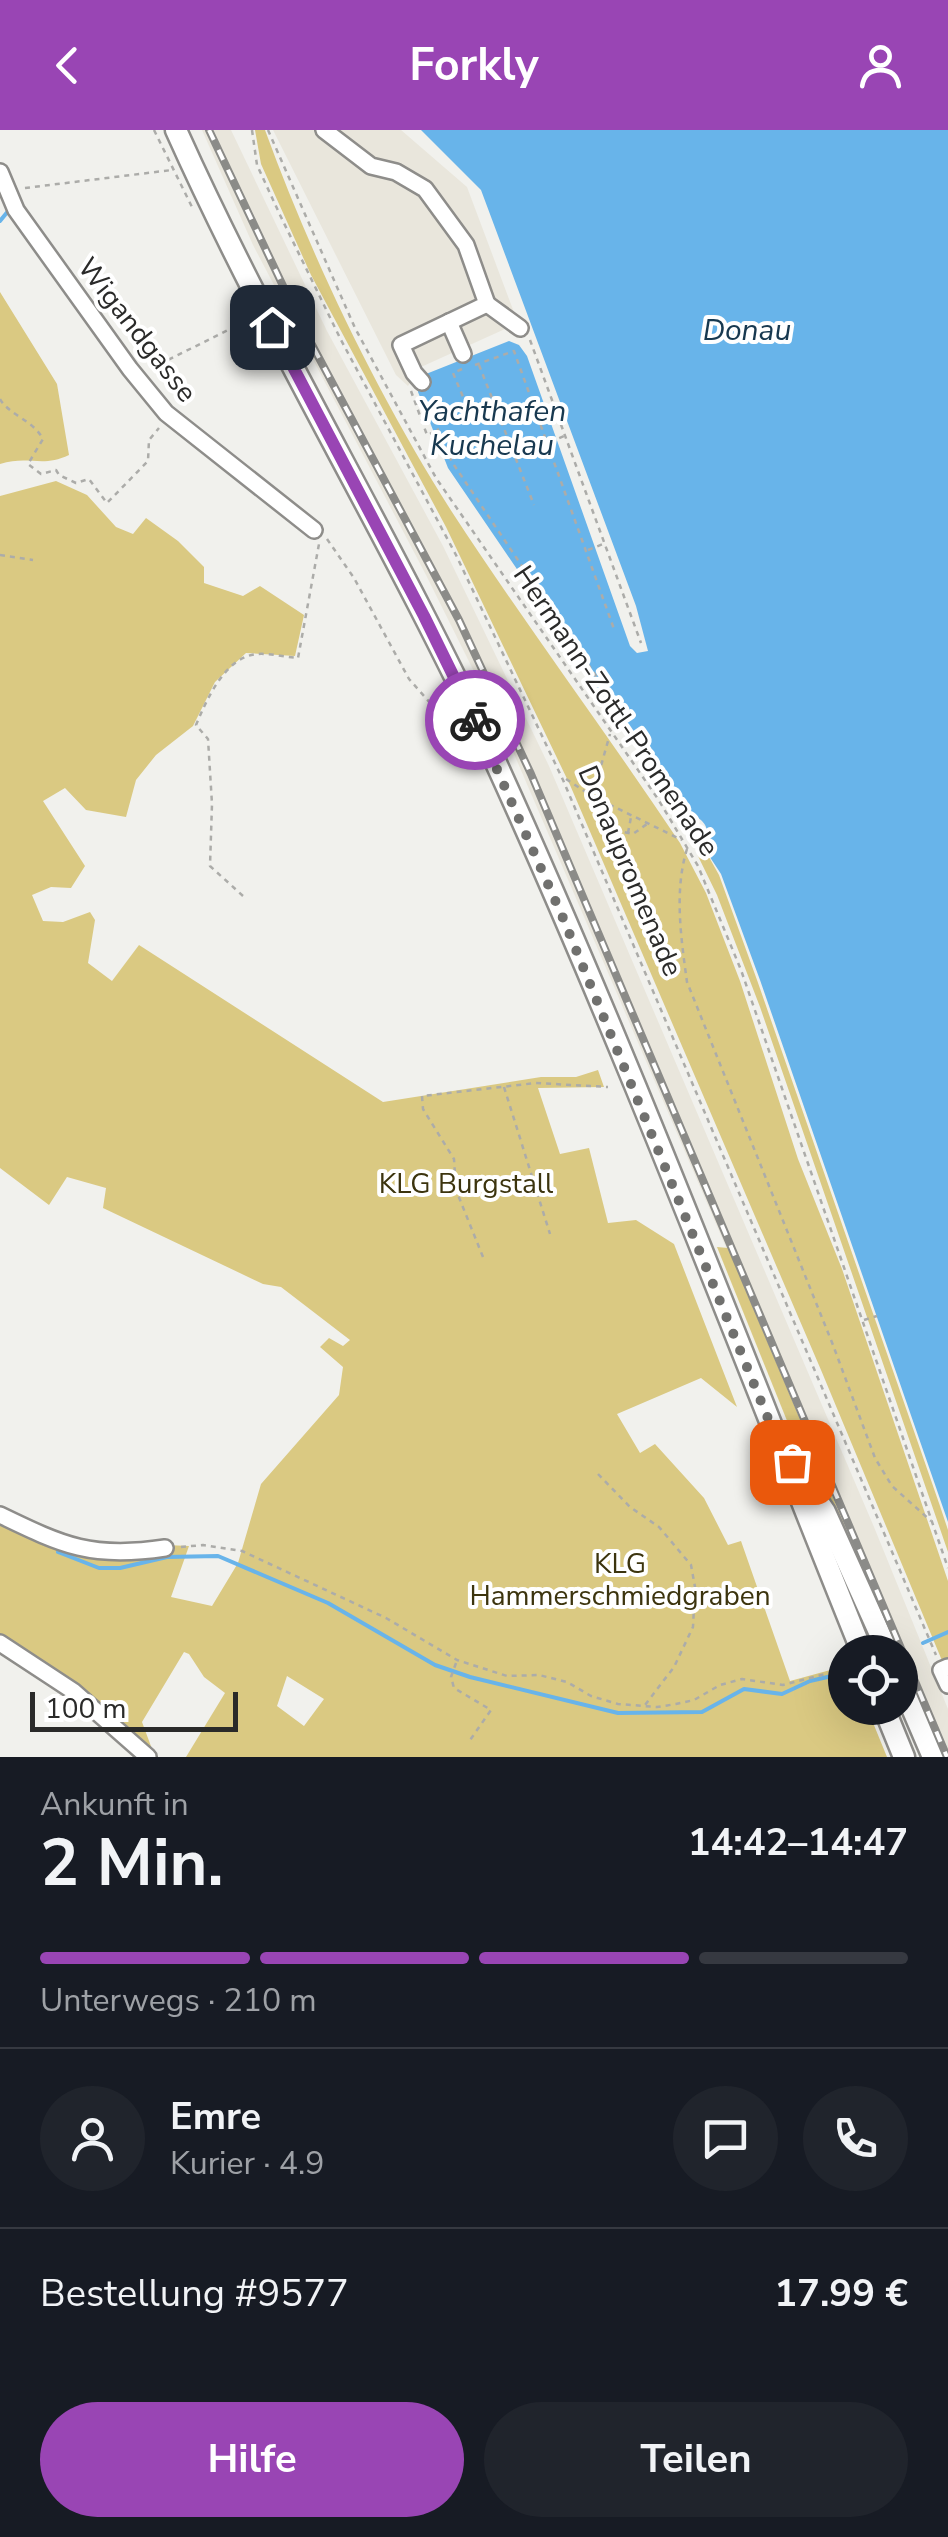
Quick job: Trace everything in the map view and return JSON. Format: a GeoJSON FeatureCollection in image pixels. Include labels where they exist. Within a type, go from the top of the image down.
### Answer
{"type":"FeatureCollection","features":[{"type":"Feature","properties":{"kind":"main road"},"geometry":{"type":"LineString","coordinates":[[176,130],[262,308],[424,616],[490,751],[636,1092],[855,1635]]}},
{"type":"Feature","properties":{"kind":"main road"},"geometry":{"type":"LineString","coordinates":[[776,1438],[824,1512],[880,1635]]}},
{"type":"Feature","properties":{"kind":"main road"},"geometry":{"type":"LineString","coordinates":[[918,1722],[933,1757]]}},
{"type":"Feature","properties":{"kind":"main road"},"geometry":{"type":"LineString","coordinates":[[891,1725],[904,1757]]}},
{"type":"Feature","properties":{"kind":"street"},"geometry":{"type":"LineString","coordinates":[[324,130],[372,166],[396,172],[425,189],[466,245],[488,304],[520,328]]}},
{"type":"Feature","properties":{"kind":"street","name":"Wigandgasse"},"geometry":{"type":"LineString","coordinates":[[0,172],[14,204],[130,369],[166,413],[317,536]]}},
{"type":"Feature","properties":{"kind":"street"},"geometry":{"type":"LineString","coordinates":[[418,377],[401,345],[488,304]]}},
{"type":"Feature","properties":{"kind":"street"},"geometry":{"type":"LineString","coordinates":[[449,322],[463,354]]}},
{"type":"Feature","properties":{"kind":"street"},"geometry":{"type":"LineString","coordinates":[[0,1515],[52,1540],[96,1552],[165,1548]]}},
{"type":"Feature","properties":{"kind":"street"},"geometry":{"type":"LineString","coordinates":[[0,1643],[72,1691],[148,1757]]}},
{"type":"Feature","properties":{"kind":"street"},"geometry":{"type":"LineString","coordinates":[[948,1667],[941,1670],[948,1685]]}},
{"type":"Feature","properties":{"kind":"path"},"geometry":{"type":"LineString","coordinates":[[154,130],[193,209]]}},
{"type":"Feature","properties":{"kind":"path","name":"Donaupromenade"},"geometry":{"type":"LineString","coordinates":[[252,130],[257,165],[289,233],[348,354],[456,555],[563,780],[934,1647]]}},
{"type":"Feature","properties":{"kind":"path","name":"Hermann-Zottl-Promenade"},"geometry":{"type":"LineString","coordinates":[[268,130],[355,328],[436,478],[684,840],[716,905],[948,1568]]}},
{"type":"Feature","properties":{"kind":"path"},"geometry":{"type":"LineString","coordinates":[[27,188],[172,170]]}},
{"type":"Feature","properties":{"kind":"path"},"geometry":{"type":"LineString","coordinates":[[139,361],[156,348],[166,360],[238,325]]}},
{"type":"Feature","properties":{"kind":"path"},"geometry":{"type":"LineString","coordinates":[[520,328],[528,337],[641,643]]}},
{"type":"Feature","properties":{"kind":"path"},"geometry":{"type":"LineString","coordinates":[[466,404],[454,372],[514,351],[614,629]]}},
{"type":"Feature","properties":{"kind":"path"},"geometry":{"type":"LineString","coordinates":[[478,364],[534,505]]}},
{"type":"Feature","properties":{"kind":"path"},"geometry":{"type":"LineString","coordinates":[[418,377],[408,386],[427,435],[436,432]]}},
{"type":"Feature","properties":{"kind":"path"},"geometry":{"type":"LineString","coordinates":[[0,398],[8,409],[33,424],[44,439],[28,464],[41,474],[56,470],[76,483],[89,479],[107,503],[148,462],[148,440],[160,427]]}},
{"type":"Feature","properties":{"kind":"path"},"geometry":{"type":"LineString","coordinates":[[417,404],[425,400],[452,462],[608,694]]}},
{"type":"Feature","properties":{"kind":"path"},"geometry":{"type":"LineString","coordinates":[[548,442],[564,437]]}},
{"type":"Feature","properties":{"kind":"path"},"geometry":{"type":"LineString","coordinates":[[242,896],[210,866],[208,739],[196,725],[216,685],[245,658],[258,654],[298,658],[317,536],[322,532],[339,554],[415,688],[470,748]]}},
{"type":"Feature","properties":{"kind":"path"},"geometry":{"type":"LineString","coordinates":[[586,550],[603,544]]}},
{"type":"Feature","properties":{"kind":"path"},"geometry":{"type":"LineString","coordinates":[[0,555],[33,560]]}},
{"type":"Feature","properties":{"kind":"path"},"geometry":{"type":"LineString","coordinates":[[592,796],[610,733]]}},
{"type":"Feature","properties":{"kind":"path"},"geometry":{"type":"LineString","coordinates":[[563,780],[570,780],[592,796],[684,840]]}},
{"type":"Feature","properties":{"kind":"path"},"geometry":{"type":"LineString","coordinates":[[628,834],[632,815]]}},
{"type":"Feature","properties":{"kind":"path"},"geometry":{"type":"LineString","coordinates":[[614,830],[628,834],[640,831],[648,823]]}},
{"type":"Feature","properties":{"kind":"path"},"geometry":{"type":"LineString","coordinates":[[688,847],[680,870],[681,938],[687,982],[834,1344],[876,1458],[892,1486],[933,1523]]}},
{"type":"Feature","properties":{"kind":"path"},"geometry":{"type":"LineString","coordinates":[[482,1257],[456,1190],[454,1159],[423,1109],[422,1096],[536,1082],[608,1087]]}},
{"type":"Feature","properties":{"kind":"path"},"geometry":{"type":"LineString","coordinates":[[504,1085],[550,1234]]}},
{"type":"Feature","properties":{"kind":"path"},"geometry":{"type":"LineString","coordinates":[[863,1320],[878,1316]]}},
{"type":"Feature","properties":{"kind":"path"},"geometry":{"type":"LineString","coordinates":[[598,1474],[630,1507],[659,1527],[691,1565],[695,1587],[693,1626],[674,1667],[644,1706]]}},
{"type":"Feature","properties":{"kind":"path"},"geometry":{"type":"LineString","coordinates":[[165,1548],[202,1545],[242,1551],[386,1618],[457,1660],[508,1676],[539,1676],[567,1682],[591,1696],[644,1706],[694,1700],[720,1684],[742,1679],[783,1685],[828,1673]]}},
{"type":"Feature","properties":{"kind":"path"},"geometry":{"type":"LineString","coordinates":[[457,1660],[451,1677],[454,1688],[491,1710],[468,1743]]}},
{"type":"Feature","properties":{"kind":"shaded area"},"geometry":{"type":"Polygon","coordinates":[[[202,130],[231,130],[327,331],[443,546],[549,766],[918,1635],[893,1635],[508,740],[253,245],[202,130]]]}},
{"type":"Feature","properties":{"kind":"shaded area"},"geometry":{"type":"Polygon","coordinates":[[[273,130],[401,130],[467,187],[518,323],[421,367],[408,386],[396,375],[273,130]]]}},
{"type":"Feature","properties":{"kind":"shaded area"},"geometry":{"type":"Polygon","coordinates":[[[918,1635],[948,1709],[948,1757],[941,1757],[918,1698],[918,1635]]]}},
{"type":"Feature","properties":{"kind":"green space"},"geometry":{"type":"Polygon","coordinates":[[[255,130],[265,130],[348,326],[425,468],[680,843],[706,893],[740,981],[798,1159],[842,1269],[948,1581],[948,1675],[570,785],[446,527],[311,275],[261,164],[255,130]]]}},
{"type":"Feature","properties":{"kind":"green space"},"geometry":{"type":"Polygon","coordinates":[[[0,292],[57,384],[69,455],[59,459],[0,464],[0,292]]]}},
{"type":"Feature","properties":{"kind":"green space"},"geometry":{"type":"Polygon","coordinates":[[[56,481],[87,495],[116,527],[133,534],[146,518],[178,541],[204,567],[204,583],[243,596],[260,586],[304,615],[295,656],[246,653],[215,682],[193,726],[156,755],[136,780],[126,817],[86,810],[65,788],[43,801],[85,866],[71,888],[51,887],[32,895],[43,921],[63,922],[90,912],[95,920],[88,963],[112,981],[139,945],[383,1102],[541,1077],[576,1077],[598,1070],[604,1087],[538,1088],[560,1154],[589,1148],[608,1223],[636,1220],[674,1244],[737,1407],[701,1378],[617,1414],[640,1453],[655,1444],[704,1498],[728,1545],[741,1541],[790,1681],[828,1671],[828,1725],[874,1725],[887,1757],[186,1757],[225,1693],[204,1677],[184,1652],[142,1722],[155,1757],[136,1757],[105,1714],[0,1639],[0,1515],[52,1540],[189,1546],[171,1597],[212,1606],[238,1563],[261,1484],[339,1395],[343,1367],[320,1347],[329,1338],[343,1346],[350,1340],[281,1287],[263,1284],[103,1208],[106,1188],[67,1177],[49,1205],[0,1168],[0,496],[56,481]],[[287,1676],[277,1706],[304,1726],[324,1699],[287,1676]]]}},
{"type":"Feature","properties":{"kind":"green space"},"geometry":{"type":"Polygon","coordinates":[[[704,848],[719,875],[757,980],[940,1506],[948,1530],[948,1552],[760,1007],[697,854],[704,848]]]}},
{"type":"Feature","properties":{"kind":"green space"},"geometry":{"type":"Polygon","coordinates":[[[717,1247],[728,1248],[847,1531],[842,1533],[798,1448],[717,1247]]]}},
{"type":"Feature","properties":{"kind":"water","name":"Donau"},"geometry":{"type":"Polygon","coordinates":[[[421,130],[948,130],[948,1522],[760,980],[721,874],[704,848],[705,825],[697,817],[684,814],[448,468],[418,392],[418,384],[426,374],[509,341],[519,345],[527,356],[630,646],[637,653],[648,651],[636,606],[481,190],[421,130]]]}},
{"type":"Feature","properties":{"kind":"waterway"},"geometry":{"type":"LineString","coordinates":[[0,221],[9,210]]}},
{"type":"Feature","properties":{"kind":"waterway"},"geometry":{"type":"LineString","coordinates":[[58,1552],[99,1568],[120,1568],[167,1557],[218,1556],[328,1603],[435,1665],[618,1713],[702,1712],[744,1689],[782,1694],[828,1677]]}},
{"type":"Feature","properties":{"kind":"waterway"},"geometry":{"type":"LineString","coordinates":[[923,1643],[948,1632]]}},
{"type":"Feature","properties":{"kind":"railway"},"geometry":{"type":"LineString","coordinates":[[209,130],[303,328],[459,620],[531,774],[947,1757]]}},
{"type":"Feature","properties":{"kind":"way so far"},"geometry":{"type":"LineString","coordinates":[[475,720],[563,918],[776,1438],[792,1462]]}},
{"type":"Feature","properties":{"kind":"route"},"geometry":{"type":"LineString","coordinates":[[272,327],[475,720]]}},
{"type":"Feature","properties":{"kind":"water label","name":"Yachthafen Kuchelau"},"geometry":{"type":"Point","coordinates":[492,428]}},
{"type":"Feature","properties":{"kind":"park label","name":"KLG Burgstall"},"geometry":{"type":"Point","coordinates":[466,1184]}},
{"type":"Feature","properties":{"kind":"park label","name":"KLG Hammerschmiedgraben"},"geometry":{"type":"Point","coordinates":[620,1580]}}]}
